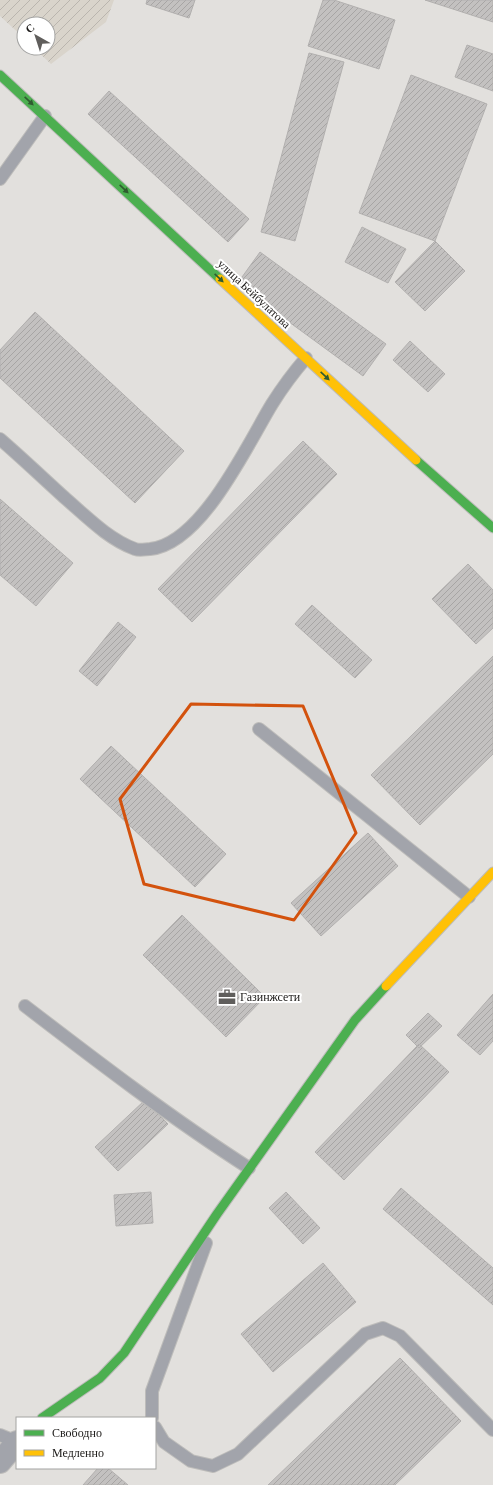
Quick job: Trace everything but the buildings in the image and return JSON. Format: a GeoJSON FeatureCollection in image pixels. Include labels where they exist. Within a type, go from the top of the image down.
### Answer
{"type":"FeatureCollection","features":[{"type":"Feature","properties":{"kind":"street","name":"улица Бейбулатова"},"geometry":{"type":"LineString","coordinates":[[0,75],[457,498],[493,528]]}},
{"type":"Feature","properties":{"kind":"street"},"geometry":{"type":"LineString","coordinates":[[43,1417],[100,1378],[124,1353],[217,1214],[355,1020],[493,872]]}},
{"type":"Feature","properties":{"kind":"street"},"geometry":{"type":"LineString","coordinates":[[0,1462],[16,1443]]}},
{"type":"Feature","properties":{"kind":"lane"},"geometry":{"type":"LineString","coordinates":[[0,179],[45,116]]}},
{"type":"Feature","properties":{"kind":"lane"},"geometry":{"type":"LineString","coordinates":[[0,439],[96,526],[114,539],[137,550],[155,548],[170,542],[192,525],[226,484],[271,406],[289,378],[306,358]]}},
{"type":"Feature","properties":{"kind":"lane"},"geometry":{"type":"LineString","coordinates":[[260,729],[469,898]]}},
{"type":"Feature","properties":{"kind":"lane"},"geometry":{"type":"LineString","coordinates":[[25,1006],[149,1100],[249,1168]]}},
{"type":"Feature","properties":{"kind":"lane"},"geometry":{"type":"LineString","coordinates":[[152,1417],[152,1390],[217,1214]]}},
{"type":"Feature","properties":{"kind":"lane"},"geometry":{"type":"LineString","coordinates":[[156,1429],[164,1442],[191,1461],[213,1466],[238,1454],[366,1334],[383,1328],[400,1336],[493,1430]]}},
{"type":"Feature","properties":{"kind":"lane"},"geometry":{"type":"LineString","coordinates":[[0,1435],[16,1442]]}},
{"type":"Feature","properties":{"kind":"highlighted area"},"geometry":{"type":"Polygon","coordinates":[[[191,704],[303,706],[356,833],[294,920],[144,884],[120,799],[191,704]]]}},
{"type":"Feature","properties":{"kind":"shaded area"},"geometry":{"type":"Polygon","coordinates":[[[0,0],[114,0],[106,22],[51,64],[42,56],[56,56],[56,16],[16,16],[16,31],[0,16],[0,0]]]}},
{"type":"Feature","properties":{"kind":"traffic: fast"},"geometry":{"type":"LineString","coordinates":[[0,75],[220,279]]}},
{"type":"Feature","properties":{"kind":"traffic: fast"},"geometry":{"type":"LineString","coordinates":[[416,460],[493,528]]}},
{"type":"Feature","properties":{"kind":"traffic: fast"},"geometry":{"type":"LineString","coordinates":[[43,1417],[100,1378],[124,1353],[217,1214],[355,1020],[386,986]]}},
{"type":"Feature","properties":{"kind":"traffic: slow"},"geometry":{"type":"LineString","coordinates":[[220,279],[416,460]]}},
{"type":"Feature","properties":{"kind":"traffic: slow"},"geometry":{"type":"LineString","coordinates":[[386,986],[493,872]]}},
{"type":"Feature","properties":{"kind":"place","name":"Газинжсети"},"geometry":{"type":"Point","coordinates":[227,997]}}]}
